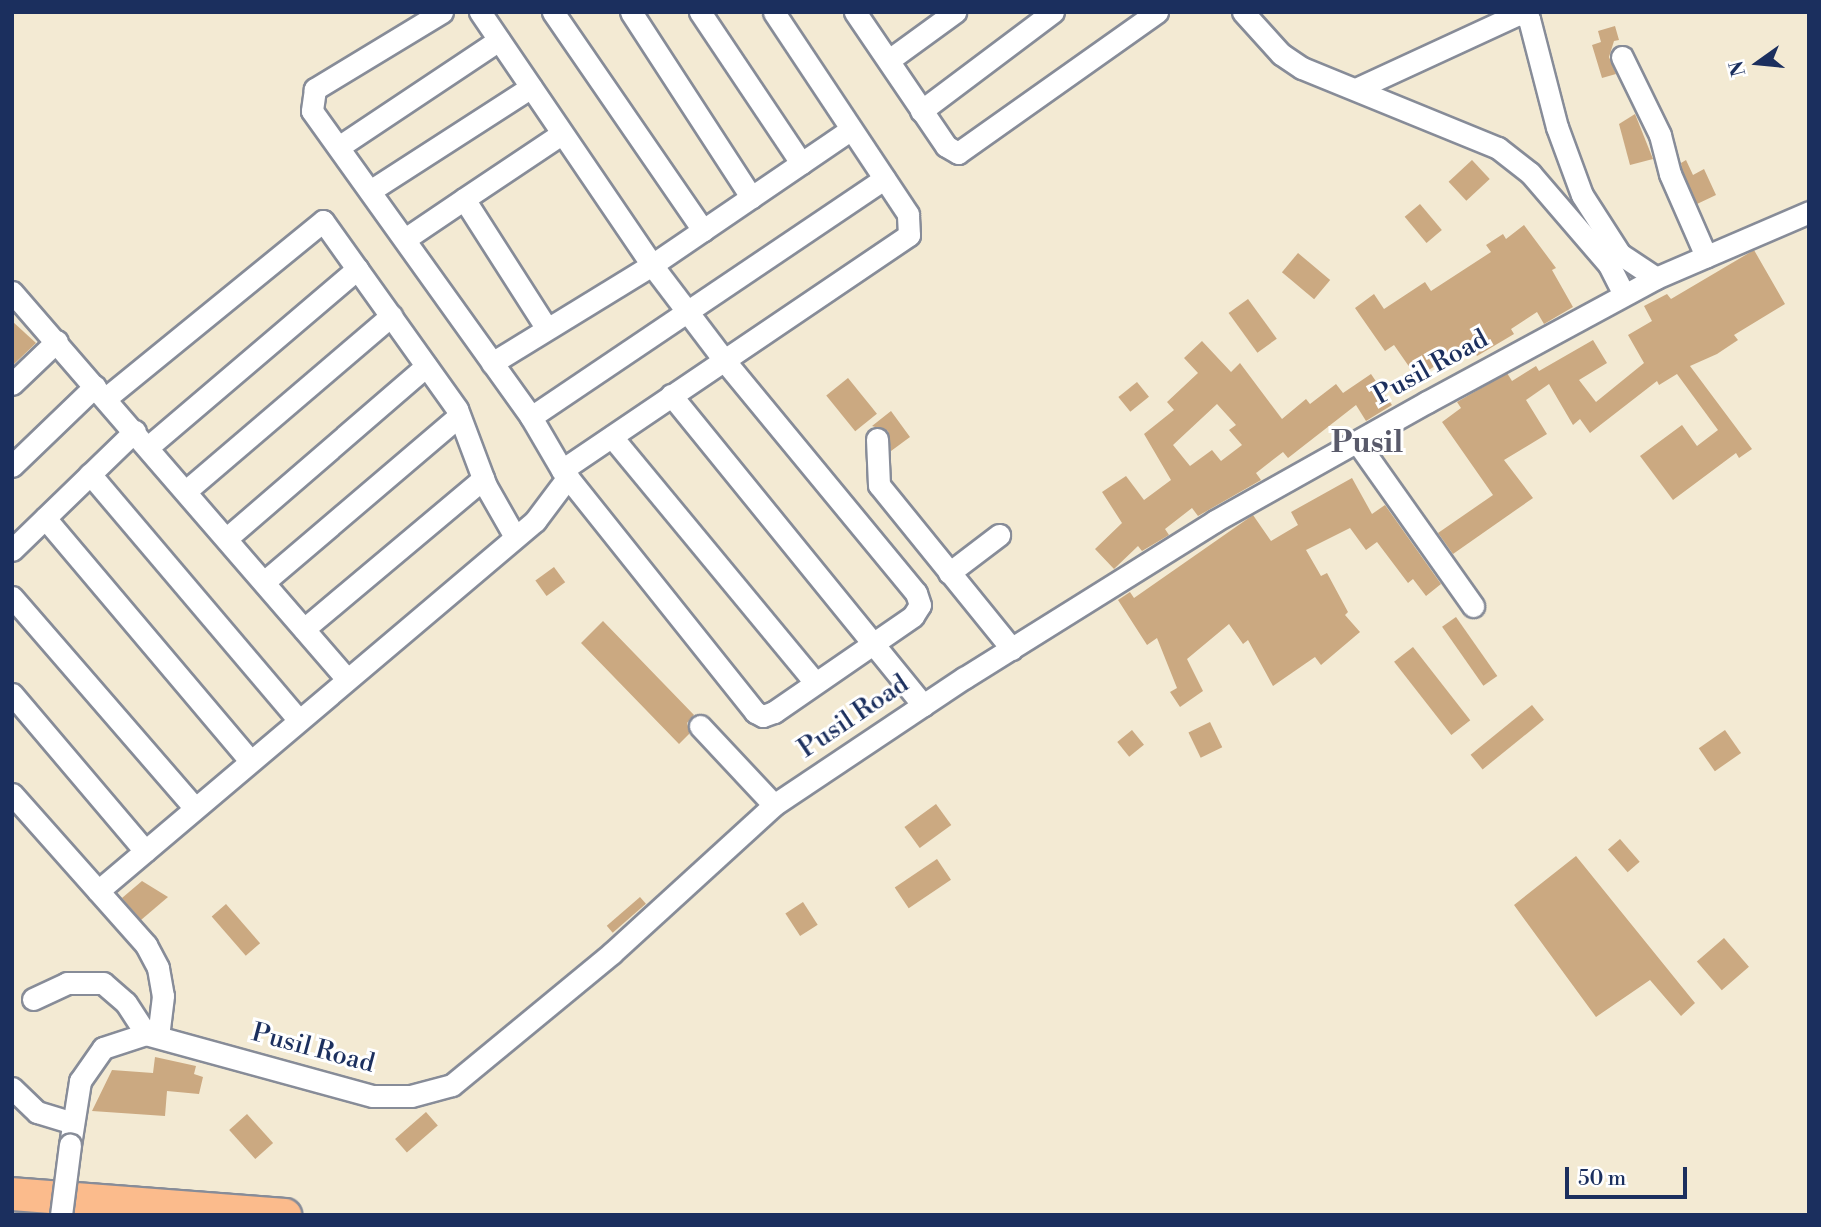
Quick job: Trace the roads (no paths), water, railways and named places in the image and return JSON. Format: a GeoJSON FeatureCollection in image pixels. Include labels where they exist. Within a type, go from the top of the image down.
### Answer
{"type":"FeatureCollection","features":[{"type":"Feature","properties":{"kind":"highway"},"geometry":{"type":"LineString","coordinates":[[12,1194],[285,1215]]}},
{"type":"Feature","properties":{"kind":"street"},"geometry":{"type":"LineString","coordinates":[[442,12],[315,89],[312,111],[373,189],[405,239],[531,416],[565,474],[755,712],[763,716],[774,712],[814,681],[913,616],[920,606],[916,593],[724,360],[652,265],[480,12]]}},
{"type":"Feature","properties":{"kind":"street"},"geometry":{"type":"LineString","coordinates":[[553,12],[703,230]]}},
{"type":"Feature","properties":{"kind":"street"},"geometry":{"type":"LineString","coordinates":[[631,12],[751,197]]}},
{"type":"Feature","properties":{"kind":"street"},"geometry":{"type":"LineString","coordinates":[[700,12],[801,163]]}},
{"type":"Feature","properties":{"kind":"street"},"geometry":{"type":"LineString","coordinates":[[98,891],[514,535],[535,521],[565,474],[671,396],[909,235],[908,214],[774,12]]}},
{"type":"Feature","properties":{"kind":"street"},"geometry":{"type":"LineString","coordinates":[[855,12],[921,111],[947,146],[958,153],[968,149],[1157,12]]}},
{"type":"Feature","properties":{"kind":"street"},"geometry":{"type":"LineString","coordinates":[[889,60],[955,12]]}},
{"type":"Feature","properties":{"kind":"street"},"geometry":{"type":"LineString","coordinates":[[921,111],[1053,12]]}},
{"type":"Feature","properties":{"kind":"street"},"geometry":{"type":"LineString","coordinates":[[1243,12],[1281,54],[1302,68],[1358,88],[1498,148],[1530,173],[1609,265],[1624,294]]}},
{"type":"Feature","properties":{"kind":"street"},"geometry":{"type":"LineString","coordinates":[[1358,88],[1520,13],[1529,19],[1557,127],[1582,194],[1620,254],[1656,278]]}},
{"type":"Feature","properties":{"kind":"street"},"geometry":{"type":"LineString","coordinates":[[340,146],[499,40]]}},
{"type":"Feature","properties":{"kind":"street"},"geometry":{"type":"LineString","coordinates":[[1622,57],[1660,135],[1670,174],[1706,256]]}},
{"type":"Feature","properties":{"kind":"street"},"geometry":{"type":"LineString","coordinates":[[373,189],[531,86]]}},
{"type":"Feature","properties":{"kind":"street"},"geometry":{"type":"LineString","coordinates":[[492,363],[652,265],[850,130]]}},
{"type":"Feature","properties":{"kind":"street"},"geometry":{"type":"LineString","coordinates":[[405,239],[561,134]]}},
{"type":"Feature","properties":{"kind":"street"},"geometry":{"type":"LineString","coordinates":[[531,416],[884,179]]}},
{"type":"Feature","properties":{"kind":"street"},"geometry":{"type":"LineString","coordinates":[[464,199],[547,329]]}},
{"type":"Feature","properties":{"kind":"street","name":"Pusil Road"},"geometry":{"type":"LineString","coordinates":[[152,1035],[373,1096],[411,1096],[452,1085],[612,953],[774,805],[923,705],[1214,521],[1624,294],[1809,212]]}},
{"type":"Feature","properties":{"kind":"street"},"geometry":{"type":"LineString","coordinates":[[12,466],[101,392],[323,221],[460,416],[483,479],[514,535]]}},
{"type":"Feature","properties":{"kind":"street"},"geometry":{"type":"LineString","coordinates":[[12,550],[90,474],[142,439],[357,269]]}},
{"type":"Feature","properties":{"kind":"street"},"geometry":{"type":"LineString","coordinates":[[14,297],[57,341],[346,678]]}},
{"type":"Feature","properties":{"kind":"street"},"geometry":{"type":"LineString","coordinates":[[186,491],[391,316]]}},
{"type":"Feature","properties":{"kind":"street"},"geometry":{"type":"LineString","coordinates":[[12,384],[57,341]]}},
{"type":"Feature","properties":{"kind":"street"},"geometry":{"type":"LineString","coordinates":[[227,538],[426,366]]}},
{"type":"Feature","properties":{"kind":"street"},"geometry":{"type":"LineString","coordinates":[[671,396],[874,641],[923,705]]}},
{"type":"Feature","properties":{"kind":"street"},"geometry":{"type":"LineString","coordinates":[[264,582],[460,416]]}},
{"type":"Feature","properties":{"kind":"street"},"geometry":{"type":"LineString","coordinates":[[612,437],[814,681]]}},
{"type":"Feature","properties":{"kind":"street"},"geometry":{"type":"LineString","coordinates":[[877,439],[879,485],[1012,649]]}},
{"type":"Feature","properties":{"kind":"street"},"geometry":{"type":"LineString","coordinates":[[1357,442],[1473,607]]}},
{"type":"Feature","properties":{"kind":"street"},"geometry":{"type":"LineString","coordinates":[[90,474],[298,719]]}},
{"type":"Feature","properties":{"kind":"street"},"geometry":{"type":"LineString","coordinates":[[304,629],[483,479]]}},
{"type":"Feature","properties":{"kind":"street"},"geometry":{"type":"LineString","coordinates":[[45,518],[250,761]]}},
{"type":"Feature","properties":{"kind":"street"},"geometry":{"type":"LineString","coordinates":[[949,573],[999,535]]}},
{"type":"Feature","properties":{"kind":"street"},"geometry":{"type":"LineString","coordinates":[[12,597],[195,808]]}},
{"type":"Feature","properties":{"kind":"street"},"geometry":{"type":"LineString","coordinates":[[12,694],[145,850]]}},
{"type":"Feature","properties":{"kind":"street"},"geometry":{"type":"LineString","coordinates":[[700,726],[774,805]]}},
{"type":"Feature","properties":{"kind":"street"},"geometry":{"type":"LineString","coordinates":[[12,794],[146,945],[158,968],[163,996],[152,1035]]}},
{"type":"Feature","properties":{"kind":"street"},"geometry":{"type":"LineString","coordinates":[[33,999],[67,983],[103,983],[126,1003],[152,1035]]}},
{"type":"Feature","properties":{"kind":"street"},"geometry":{"type":"LineString","coordinates":[[61,1215],[72,1123],[80,1082],[103,1048],[152,1035]]}},
{"type":"Feature","properties":{"kind":"street"},"geometry":{"type":"LineString","coordinates":[[12,1088],[37,1112],[72,1123]]}},
{"type":"Feature","properties":{"kind":"district","name":"Pusil"},"geometry":{"type":"Point","coordinates":[1367,443]}}]}
